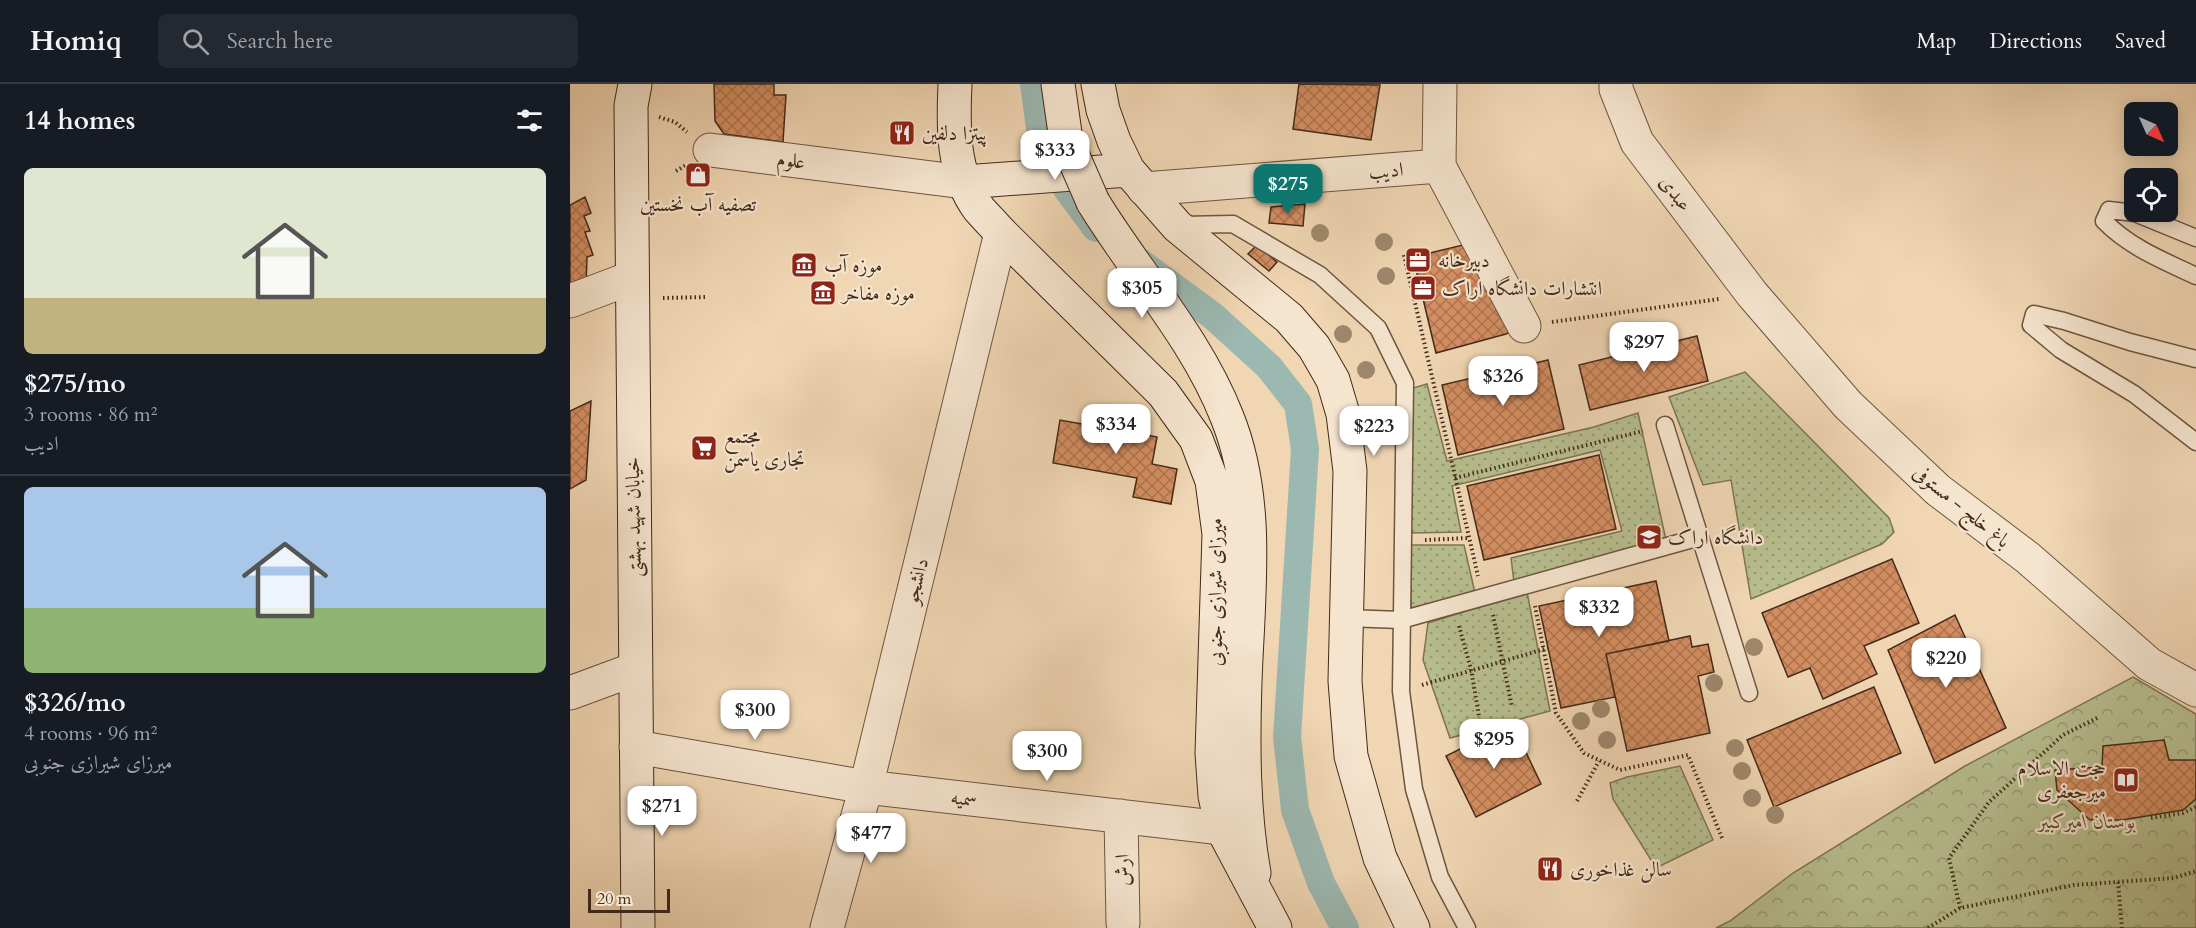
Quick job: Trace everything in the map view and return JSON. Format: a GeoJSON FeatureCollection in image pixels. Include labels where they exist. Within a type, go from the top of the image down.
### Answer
{"type":"FeatureCollection","features":[{"type":"Feature","properties":{"kind":"main road","name":"میرزای شیرازی جنوبی"},"geometry":{"type":"LineString","coordinates":[[956,84],[954,116],[956,153],[964,182],[978,207],[1001,233],[1162,393],[1196,439],[1212,481],[1219,534],[1212,753],[1215,796],[1222,828],[1275,928]]}},
{"type":"Feature","properties":{"kind":"main road"},"geometry":{"type":"LineString","coordinates":[[1058,84],[1066,140],[1093,202],[1117,242],[1180,328],[1204,369],[1227,418],[1239,458],[1249,513],[1250,579],[1245,684],[1245,770],[1248,842],[1257,895]]}},
{"type":"Feature","properties":{"kind":"main road"},"geometry":{"type":"LineString","coordinates":[[1098,84],[1103,110],[1114,141],[1136,179],[1177,226],[1289,318],[1314,347],[1333,380],[1343,414],[1350,471],[1345,681],[1351,756],[1380,858],[1413,928]]}},
{"type":"Feature","properties":{"kind":"main road"},"geometry":{"type":"LineString","coordinates":[[1440,84],[1439,166],[1524,326]]}},
{"type":"Feature","properties":{"kind":"main road","name":"عبدی"},"geometry":{"type":"LineString","coordinates":[[1616,84],[1637,142],[1752,294]]}},
{"type":"Feature","properties":{"kind":"main road","name":"خیابان شهید بهشتی"},"geometry":{"type":"LineString","coordinates":[[626,91],[631,289],[638,928]]}},
{"type":"Feature","properties":{"kind":"main road","name":"علوم"},"geometry":{"type":"LineString","coordinates":[[710,150],[964,182],[1136,179]]}},
{"type":"Feature","properties":{"kind":"main road","name":"ادیب"},"geometry":{"type":"LineString","coordinates":[[1136,179],[1439,166]]}},
{"type":"Feature","properties":{"kind":"main road","name":"دانشجو"},"geometry":{"type":"LineString","coordinates":[[827,928],[866,787],[1001,233]]}},
{"type":"Feature","properties":{"kind":"main road"},"geometry":{"type":"LineString","coordinates":[[570,301],[631,289]]}},
{"type":"Feature","properties":{"kind":"main road","name":"باغ خلج - مستوفی"},"geometry":{"type":"LineString","coordinates":[[1752,294],[1848,405],[1938,490],[2028,558],[2149,664],[2196,690]]}},
{"type":"Feature","properties":{"kind":"main road"},"geometry":{"type":"LineString","coordinates":[[570,693],[635,669]]}},
{"type":"Feature","properties":{"kind":"main road","name":"سمیه"},"geometry":{"type":"LineString","coordinates":[[636,747],[866,787],[1222,828]]}},
{"type":"Feature","properties":{"kind":"main road","name":"ارش"},"geometry":{"type":"LineString","coordinates":[[1121,816],[1123,923]]}},
{"type":"Feature","properties":{"kind":"lane"},"geometry":{"type":"LineString","coordinates":[[2196,238],[2134,213],[2109,210],[2104,221],[2115,232],[2157,258],[2196,276]]}},
{"type":"Feature","properties":{"kind":"lane"},"geometry":{"type":"LineString","coordinates":[[1177,226],[1233,224],[1320,275],[1378,328],[1405,383],[1401,690],[1414,789],[1440,877],[1467,928]]}},
{"type":"Feature","properties":{"kind":"lane"},"geometry":{"type":"LineString","coordinates":[[2196,359],[2034,314],[2031,324],[2061,350],[2134,394],[2196,442]]}},
{"type":"Feature","properties":{"kind":"lane"},"geometry":{"type":"LineString","coordinates":[[1665,425],[1749,693]]}},
{"type":"Feature","properties":{"kind":"lane"},"geometry":{"type":"LineString","coordinates":[[1346,618],[1401,620],[1700,537]]}},
{"type":"Feature","properties":{"kind":"path"},"geometry":{"type":"LineString","coordinates":[[626,91],[675,122],[710,150]]}},
{"type":"Feature","properties":{"kind":"path"},"geometry":{"type":"LineString","coordinates":[[1404,255],[1483,597]]}},
{"type":"Feature","properties":{"kind":"path"},"geometry":{"type":"LineString","coordinates":[[631,289],[707,297]]}},
{"type":"Feature","properties":{"kind":"path"},"geometry":{"type":"LineString","coordinates":[[1524,326],[1712,300]]}},
{"type":"Feature","properties":{"kind":"path"},"geometry":{"type":"LineString","coordinates":[[1455,478],[1665,425]]}},
{"type":"Feature","properties":{"kind":"path"},"geometry":{"type":"LineString","coordinates":[[1403,540],[1469,538]]}},
{"type":"Feature","properties":{"kind":"path"},"geometry":{"type":"LineString","coordinates":[[1530,584],[1546,649],[1556,713],[1584,753],[1620,770],[1688,755],[1722,838]]}},
{"type":"Feature","properties":{"kind":"path"},"geometry":{"type":"LineString","coordinates":[[1492,612],[1512,707]]}},
{"type":"Feature","properties":{"kind":"path"},"geometry":{"type":"LineString","coordinates":[[1459,625],[1471,669],[1479,716]]}},
{"type":"Feature","properties":{"kind":"path"},"geometry":{"type":"LineString","coordinates":[[1430,682],[1546,649]]}},
{"type":"Feature","properties":{"kind":"path"},"geometry":{"type":"LineString","coordinates":[[1960,908],[1949,858],[1989,802],[2063,735],[2099,717]]}},
{"type":"Feature","properties":{"kind":"path"},"geometry":{"type":"LineString","coordinates":[[1577,801],[1599,761]]}},
{"type":"Feature","properties":{"kind":"path"},"geometry":{"type":"LineString","coordinates":[[2151,818],[2183,813],[2196,807]]}},
{"type":"Feature","properties":{"kind":"path"},"geometry":{"type":"LineString","coordinates":[[1928,928],[1960,908],[2074,885],[2174,878],[2196,872]]}},
{"type":"Feature","properties":{"kind":"path"},"geometry":{"type":"LineString","coordinates":[[2118,882],[2122,928]]}},
{"type":"Feature","properties":{"kind":"green space"},"geometry":{"type":"Polygon","coordinates":[[[1745,372],[1889,518],[1894,532],[1882,544],[1751,599],[1731,480],[1703,485],[1669,397],[1745,372]]]}},
{"type":"Feature","properties":{"kind":"green space"},"geometry":{"type":"Polygon","coordinates":[[[1427,384],[1447,461],[1594,427],[1638,413],[1666,540],[1514,582],[1511,558],[1622,531],[1600,450],[1452,486],[1461,532],[1411,533],[1413,388],[1427,384]]]}},
{"type":"Feature","properties":{"kind":"green space"},"geometry":{"type":"Polygon","coordinates":[[[1410,545],[1464,545],[1475,593],[1411,608],[1410,545]]]}},
{"type":"Feature","properties":{"kind":"green space"},"geometry":{"type":"Polygon","coordinates":[[[1527,592],[1550,711],[1450,738],[1423,660],[1428,623],[1527,592]]]}},
{"type":"Feature","properties":{"kind":"green space","name":"بوستان امیرکبیر"},"geometry":{"type":"Polygon","coordinates":[[[2133,677],[2196,714],[2196,928],[1716,928],[1730,921],[1793,873],[1965,766],[2133,677]]]}},
{"type":"Feature","properties":{"kind":"green space"},"geometry":{"type":"Polygon","coordinates":[[[1680,766],[1713,840],[1656,868],[1613,799],[1610,783],[1627,777],[1680,766]]]}},
{"type":"Feature","properties":{"kind":"building"},"geometry":{"type":"Polygon","coordinates":[[[714,84],[774,84],[774,95],[786,95],[783,142],[724,134],[715,121],[714,84]]]}},
{"type":"Feature","properties":{"kind":"building"},"geometry":{"type":"Polygon","coordinates":[[[1299,84],[1380,85],[1371,140],[1293,129],[1299,84]]]}},
{"type":"Feature","properties":{"kind":"building"},"geometry":{"type":"Polygon","coordinates":[[[585,197],[591,213],[584,216],[590,231],[585,232],[593,255],[587,257],[586,286],[570,289],[570,205],[585,197]]]}},
{"type":"Feature","properties":{"kind":"building"},"geometry":{"type":"Polygon","coordinates":[[[1305,204],[1303,226],[1269,223],[1271,207],[1305,204]]]}},
{"type":"Feature","properties":{"kind":"building"},"geometry":{"type":"Polygon","coordinates":[[[1467,244],[1515,329],[1506,334],[1436,353],[1413,257],[1467,244]]]}},
{"type":"Feature","properties":{"kind":"building"},"geometry":{"type":"Polygon","coordinates":[[[1257,245],[1277,262],[1269,271],[1248,254],[1257,245]]]}},
{"type":"Feature","properties":{"kind":"building"},"geometry":{"type":"Polygon","coordinates":[[[1697,336],[1708,381],[1590,410],[1579,365],[1697,336]]]}},
{"type":"Feature","properties":{"kind":"building"},"geometry":{"type":"Polygon","coordinates":[[[1548,360],[1564,429],[1458,455],[1442,385],[1548,360]]]}},
{"type":"Feature","properties":{"kind":"building"},"geometry":{"type":"Polygon","coordinates":[[[591,401],[586,480],[570,489],[570,411],[591,401]]]}},
{"type":"Feature","properties":{"kind":"building"},"geometry":{"type":"Polygon","coordinates":[[[1089,416],[1135,424],[1133,432],[1157,437],[1152,464],[1177,469],[1171,504],[1133,497],[1137,478],[1053,463],[1060,420],[1088,425],[1089,416]]]}},
{"type":"Feature","properties":{"kind":"building"},"geometry":{"type":"Polygon","coordinates":[[[1599,455],[1616,529],[1484,560],[1467,486],[1599,455]]]}},
{"type":"Feature","properties":{"kind":"building"},"geometry":{"type":"Polygon","coordinates":[[[1892,559],[1919,623],[1864,646],[1877,674],[1823,699],[1810,668],[1788,677],[1762,613],[1892,559]]]}},
{"type":"Feature","properties":{"kind":"building"},"geometry":{"type":"Polygon","coordinates":[[[1656,581],[1669,641],[1606,654],[1615,697],[1561,708],[1539,606],[1656,581]]]}},
{"type":"Feature","properties":{"kind":"building"},"geometry":{"type":"Polygon","coordinates":[[[1955,615],[2006,728],[1935,763],[1888,650],[1955,615]]]}},
{"type":"Feature","properties":{"kind":"building"},"geometry":{"type":"Polygon","coordinates":[[[1690,636],[1692,647],[1708,644],[1714,672],[1698,676],[1710,733],[1627,751],[1606,654],[1690,636]]]}},
{"type":"Feature","properties":{"kind":"building"},"geometry":{"type":"Polygon","coordinates":[[[1874,687],[1901,753],[1774,807],[1747,740],[1874,687]]]}},
{"type":"Feature","properties":{"kind":"building"},"geometry":{"type":"Polygon","coordinates":[[[1512,723],[1541,784],[1476,817],[1446,756],[1512,723]]]}},
{"type":"Feature","properties":{"kind":"building","name":"حجت الاسلام میرجعفری"},"geometry":{"type":"Polygon","coordinates":[[[2164,740],[2169,760],[2196,760],[2196,799],[2183,810],[2122,820],[2090,820],[2057,790],[2055,770],[2102,767],[2103,746],[2164,740]]]}},
{"type":"Feature","properties":{"kind":"waterway"},"geometry":{"type":"LineString","coordinates":[[1034,84],[1041,135],[1067,189],[1096,228]]}},
{"type":"Feature","properties":{"kind":"waterway"},"geometry":{"type":"LineString","coordinates":[[1137,260],[1213,316],[1269,367],[1298,404],[1305,449],[1287,737],[1295,810],[1321,883],[1345,928]]}},
{"type":"Feature","properties":{"kind":"place","name":"پیتزا دلفین"},"geometry":{"type":"Point","coordinates":[902,133]}},
{"type":"Feature","properties":{"kind":"place","name":"تصفیه آب نخستین"},"geometry":{"type":"Point","coordinates":[698,175]}},
{"type":"Feature","properties":{"kind":"place","name":"دبیرخانه"},"geometry":{"type":"Point","coordinates":[1418,260]}},
{"type":"Feature","properties":{"kind":"place","name":"موزه آب"},"geometry":{"type":"Point","coordinates":[804,265]}},
{"type":"Feature","properties":{"kind":"place","name":"انتشارات دانشگاه اراک"},"geometry":{"type":"Point","coordinates":[1423,288]}},
{"type":"Feature","properties":{"kind":"place","name":"موزه مفاخر"},"geometry":{"type":"Point","coordinates":[823,293]}},
{"type":"Feature","properties":{"kind":"place","name":"مجتمع تجاری یاسمن"},"geometry":{"type":"Point","coordinates":[704,448]}},
{"type":"Feature","properties":{"kind":"place","name":"دانشگاه اراک"},"geometry":{"type":"Point","coordinates":[1649,537]}},
{"type":"Feature","properties":{"kind":"place","name":"حجت الاسلام میرجعفری"},"geometry":{"type":"Point","coordinates":[2126,780]}},
{"type":"Feature","properties":{"kind":"place","name":"سالن غذاخوری"},"geometry":{"type":"Point","coordinates":[1550,869]}}]}
